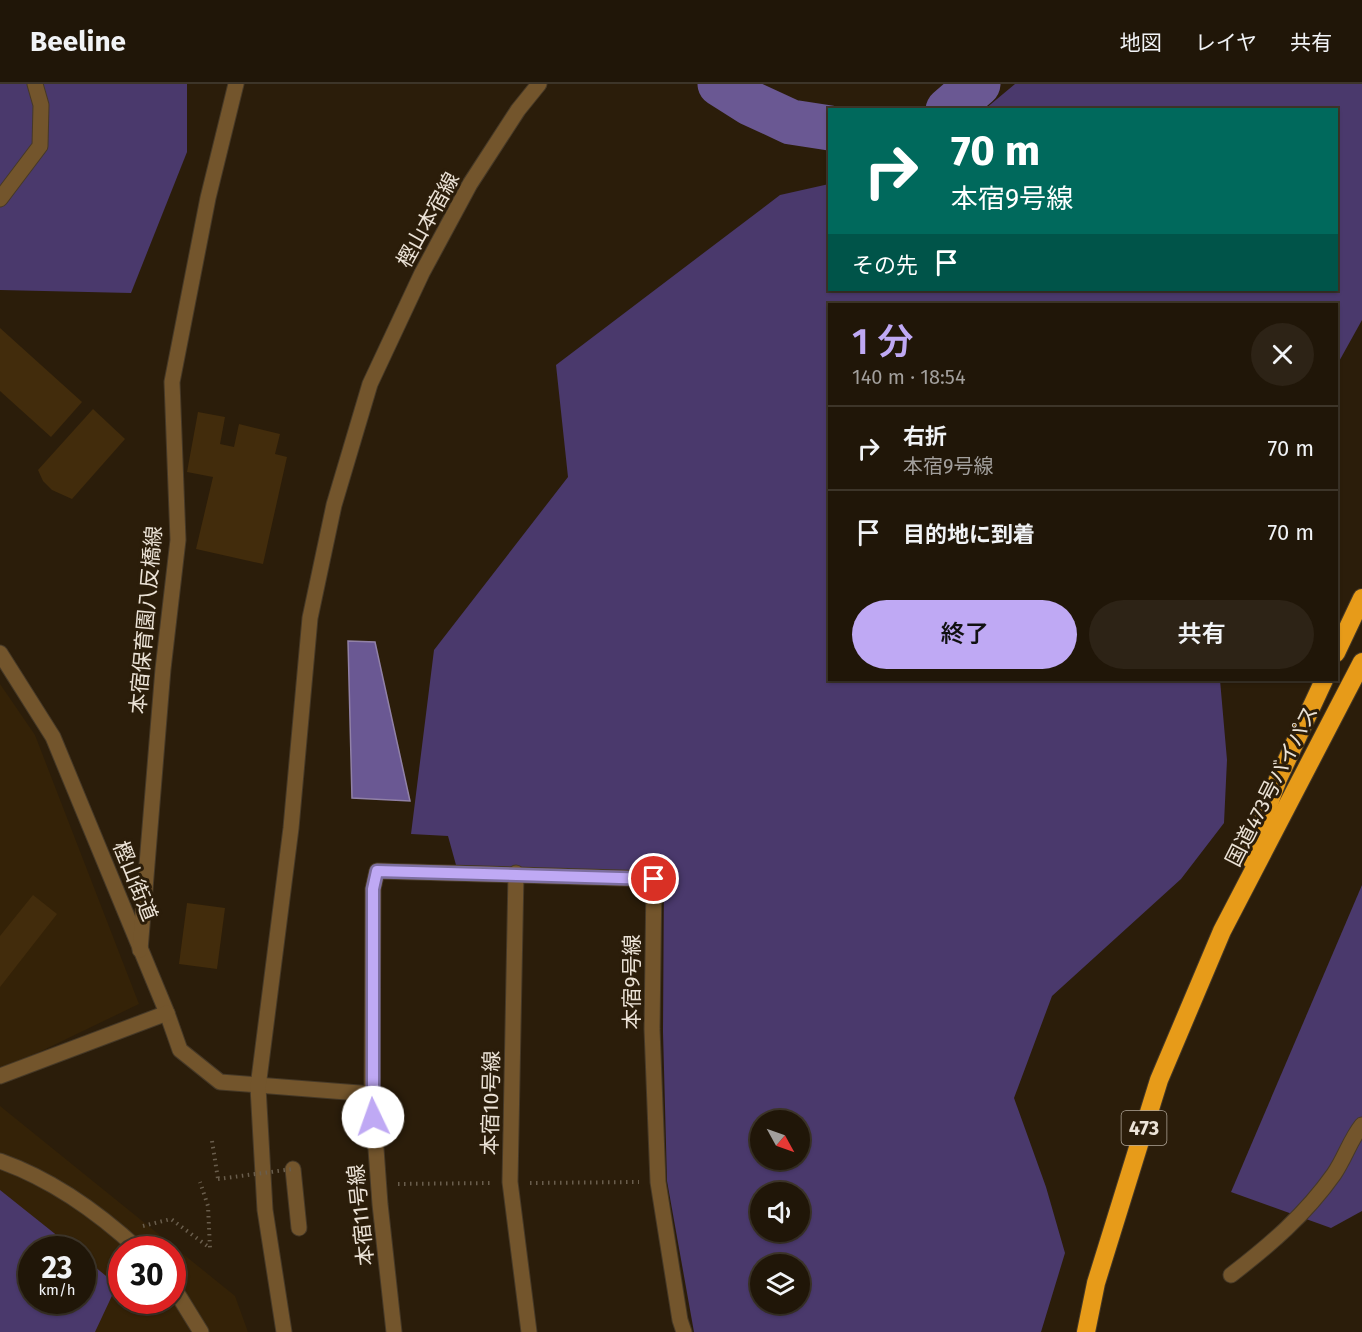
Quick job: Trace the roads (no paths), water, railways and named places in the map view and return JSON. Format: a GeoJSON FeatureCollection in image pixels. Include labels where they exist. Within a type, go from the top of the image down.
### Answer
{"type":"FeatureCollection","features":[{"type":"Feature","properties":{"kind":"highway"},"geometry":{"type":"LineString","coordinates":[[1338,649],[1362,598]]}},
{"type":"Feature","properties":{"kind":"highway","name":"国道473号バイパス"},"geometry":{"type":"LineString","coordinates":[[1222,931],[1362,662]]}},
{"type":"Feature","properties":{"kind":"highway","name":"国道473号バイパス"},"geometry":{"type":"LineString","coordinates":[[1086,1332],[1096,1283],[1159,1080],[1222,931],[1278,779],[1324,681]]}},
{"type":"Feature","properties":{"kind":"street"},"geometry":{"type":"LineString","coordinates":[[0,199],[40,146],[41,105],[35,84]]}},
{"type":"Feature","properties":{"kind":"street","name":"本宿保育園八反橋線"},"geometry":{"type":"LineString","coordinates":[[140,950],[163,669],[178,540],[172,381],[207,198],[236,84]]}},
{"type":"Feature","properties":{"kind":"street","name":"樫山本宿線"},"geometry":{"type":"LineString","coordinates":[[284,1332],[265,1210],[258,1087],[291,828],[310,618],[334,505],[370,384],[422,273],[470,184],[518,110],[539,84]]}},
{"type":"Feature","properties":{"kind":"street","name":"樫山街道"},"geometry":{"type":"LineString","coordinates":[[0,653],[52,737],[167,1013],[180,1050],[220,1083],[372,1095]]}},
{"type":"Feature","properties":{"kind":"street","name":"本宿9号線"},"geometry":{"type":"LineString","coordinates":[[372,1095],[373,889],[377,871],[455,876],[516,873],[654,879],[652,1029],[658,1182],[680,1320],[684,1332]]}},
{"type":"Feature","properties":{"kind":"street","name":"本宿10号線"},"geometry":{"type":"LineString","coordinates":[[516,873],[510,1182],[529,1332]]}},
{"type":"Feature","properties":{"kind":"street"},"geometry":{"type":"LineString","coordinates":[[0,1076],[167,1013]]}},
{"type":"Feature","properties":{"kind":"street","name":"本宿11号線"},"geometry":{"type":"LineString","coordinates":[[372,1095],[380,1204],[394,1332]]}},
{"type":"Feature","properties":{"kind":"street"},"geometry":{"type":"LineString","coordinates":[[1231,1275],[1283,1234],[1334,1173],[1362,1125]]}},
{"type":"Feature","properties":{"kind":"street"},"geometry":{"type":"LineString","coordinates":[[0,1161],[25,1170],[58,1189],[124,1236]]}},
{"type":"Feature","properties":{"kind":"street"},"geometry":{"type":"LineString","coordinates":[[293,1168],[299,1228]]}},
{"type":"Feature","properties":{"kind":"street"},"geometry":{"type":"LineString","coordinates":[[186,1308],[201,1332]]}},
{"type":"Feature","properties":{"kind":"waterway"},"geometry":{"type":"LineString","coordinates":[[720,84],[750,103],[791,122],[828,128]]}},
{"type":"Feature","properties":{"kind":"waterway"},"geometry":{"type":"LineString","coordinates":[[950,108],[978,84]]}}]}
